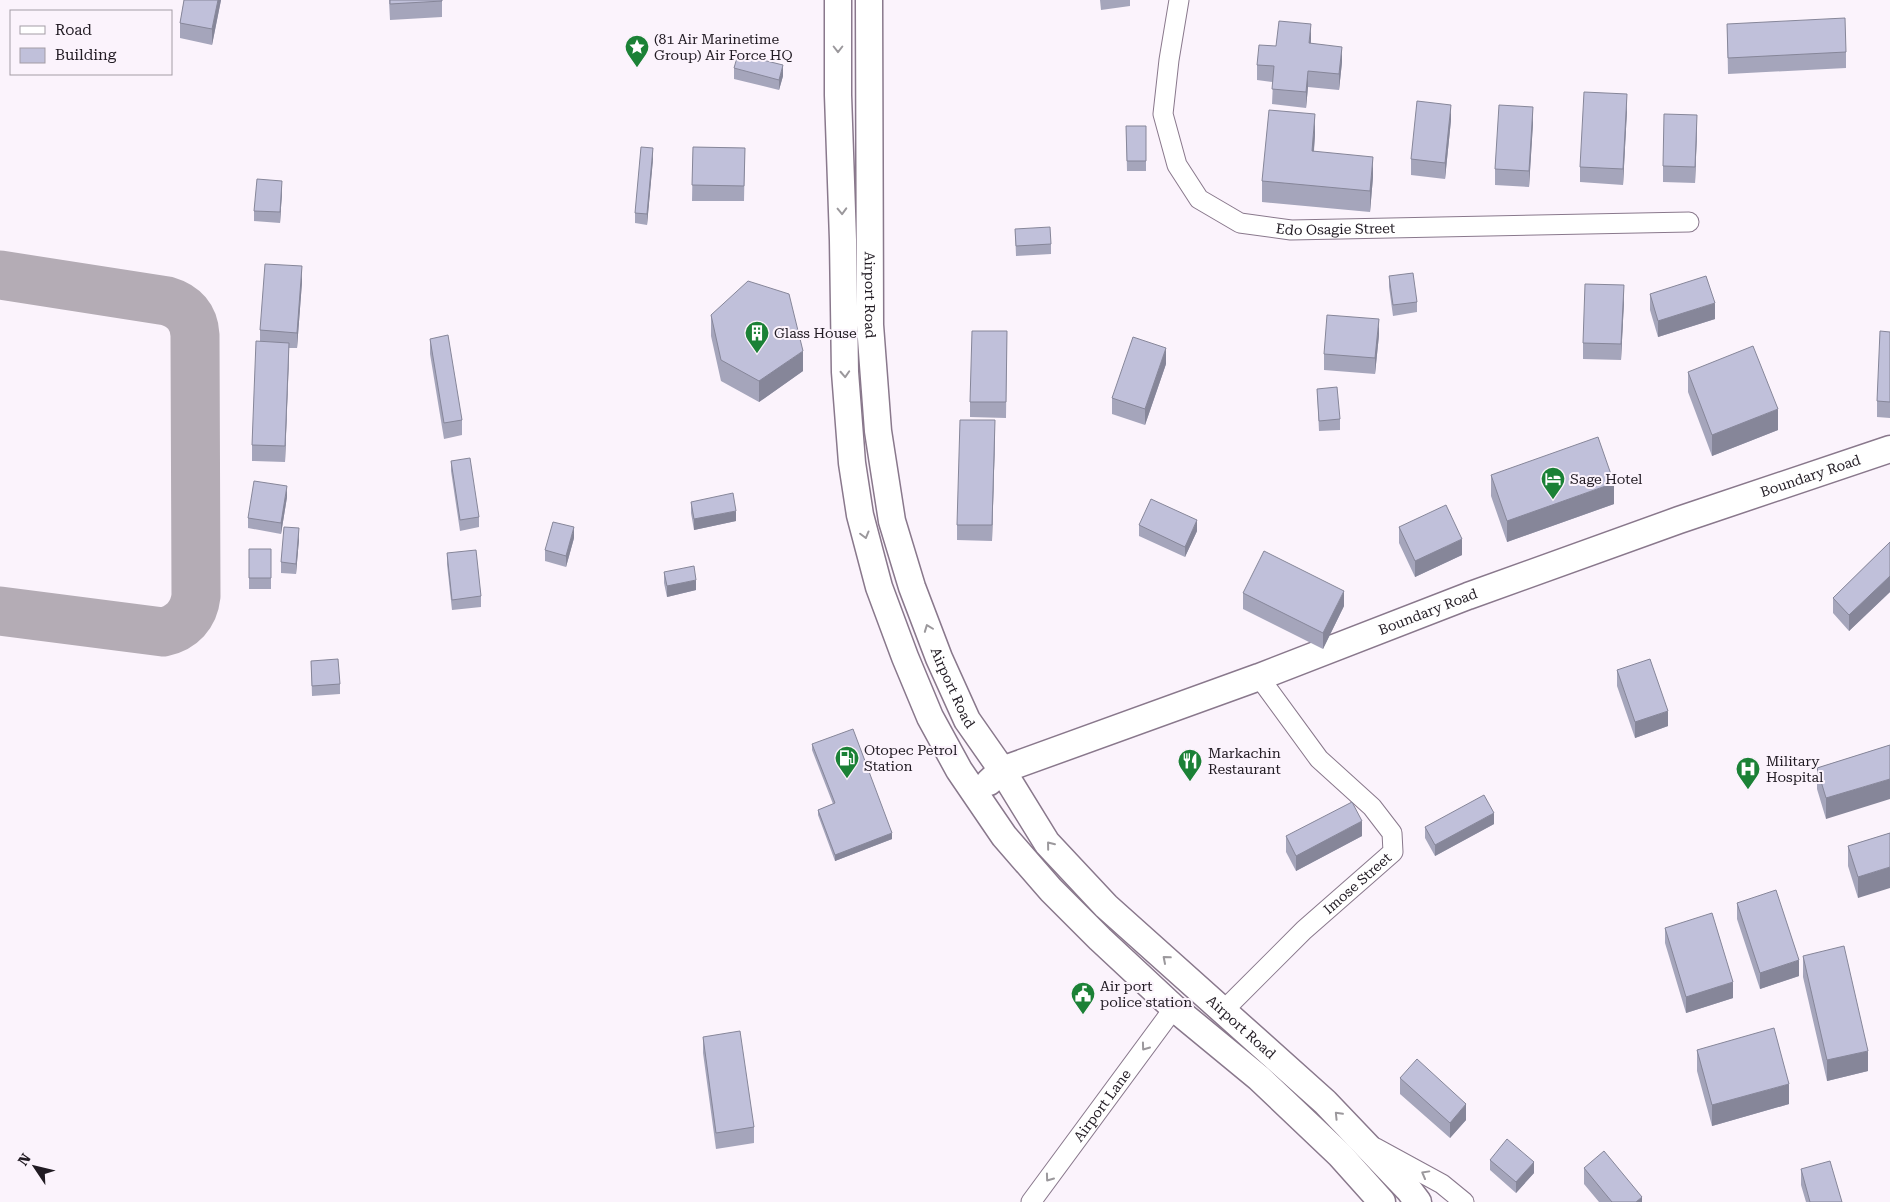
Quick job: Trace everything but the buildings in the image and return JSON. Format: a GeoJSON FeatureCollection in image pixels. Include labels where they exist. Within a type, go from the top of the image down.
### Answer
{"type":"FeatureCollection","features":[{"type":"Feature","properties":{"kind":"main road","name":"Airport Road"},"geometry":{"type":"LineString","coordinates":[[838,0],[838,95],[845,372],[852,463],[860,515],[879,587],[930,717],[959,770],[1004,836],[1051,890],[1174,1008],[1259,1078],[1340,1155],[1382,1202]]}},
{"type":"Feature","properties":{"kind":"main road","name":"Airport Road"},"geometry":{"type":"LineString","coordinates":[[869,0],[870,325],[878,431],[892,521],[912,587],[943,667],[967,720],[1002,770],[1047,843],[1106,906],[1325,1102],[1409,1190],[1418,1202]]}},
{"type":"Feature","properties":{"kind":"main road","name":"Boundary Road"},"geometry":{"type":"LineString","coordinates":[[976,795],[1002,770],[1259,677],[1486,589],[1679,520],[1890,449]]}},
{"type":"Feature","properties":{"kind":"main road"},"geometry":{"type":"LineString","coordinates":[[1340,1155],[1361,1139]]}},
{"type":"Feature","properties":{"kind":"street","name":"Edo Osagie Street"},"geometry":{"type":"LineString","coordinates":[[1179,0],[1169,60],[1164,114],[1177,165],[1199,199],[1240,224],[1291,230],[1689,222]]}},
{"type":"Feature","properties":{"kind":"street","name":"Imose Street"},"geometry":{"type":"LineString","coordinates":[[1224,1010],[1304,930],[1393,852],[1392,833],[1372,807],[1319,759],[1259,677]]}},
{"type":"Feature","properties":{"kind":"street","name":"Airport Lane"},"geometry":{"type":"LineString","coordinates":[[1031,1202],[1174,1008]]}},
{"type":"Feature","properties":{"kind":"street"},"geometry":{"type":"LineString","coordinates":[[1361,1139],[1442,1184],[1464,1202]]}},
{"type":"Feature","properties":{"kind":"taxiway"},"geometry":{"type":"LineString","coordinates":[[0,275],[167,301],[187,313],[193,323],[195,335],[196,596],[193,609],[186,620],[176,627],[163,632],[0,611]]}},
{"type":"Feature","properties":{"kind":"place","name":"(81 Air Marinetime Group) Air Force HQ"},"geometry":{"type":"Point","coordinates":[637,68]}},
{"type":"Feature","properties":{"kind":"place","name":"Glass House"},"geometry":{"type":"Point","coordinates":[757,354]}},
{"type":"Feature","properties":{"kind":"place","name":"Sage Hotel"},"geometry":{"type":"Point","coordinates":[1553,500]}},
{"type":"Feature","properties":{"kind":"place","name":"Otopec Petrol Station"},"geometry":{"type":"Point","coordinates":[847,779]}},
{"type":"Feature","properties":{"kind":"place","name":"Markachin Restaurant"},"geometry":{"type":"Point","coordinates":[1190,782]}},
{"type":"Feature","properties":{"kind":"place","name":"Military Hospital"},"geometry":{"type":"Point","coordinates":[1748,790]}},
{"type":"Feature","properties":{"kind":"place","name":"Air port police station"},"geometry":{"type":"Point","coordinates":[1083,1015]}}]}
